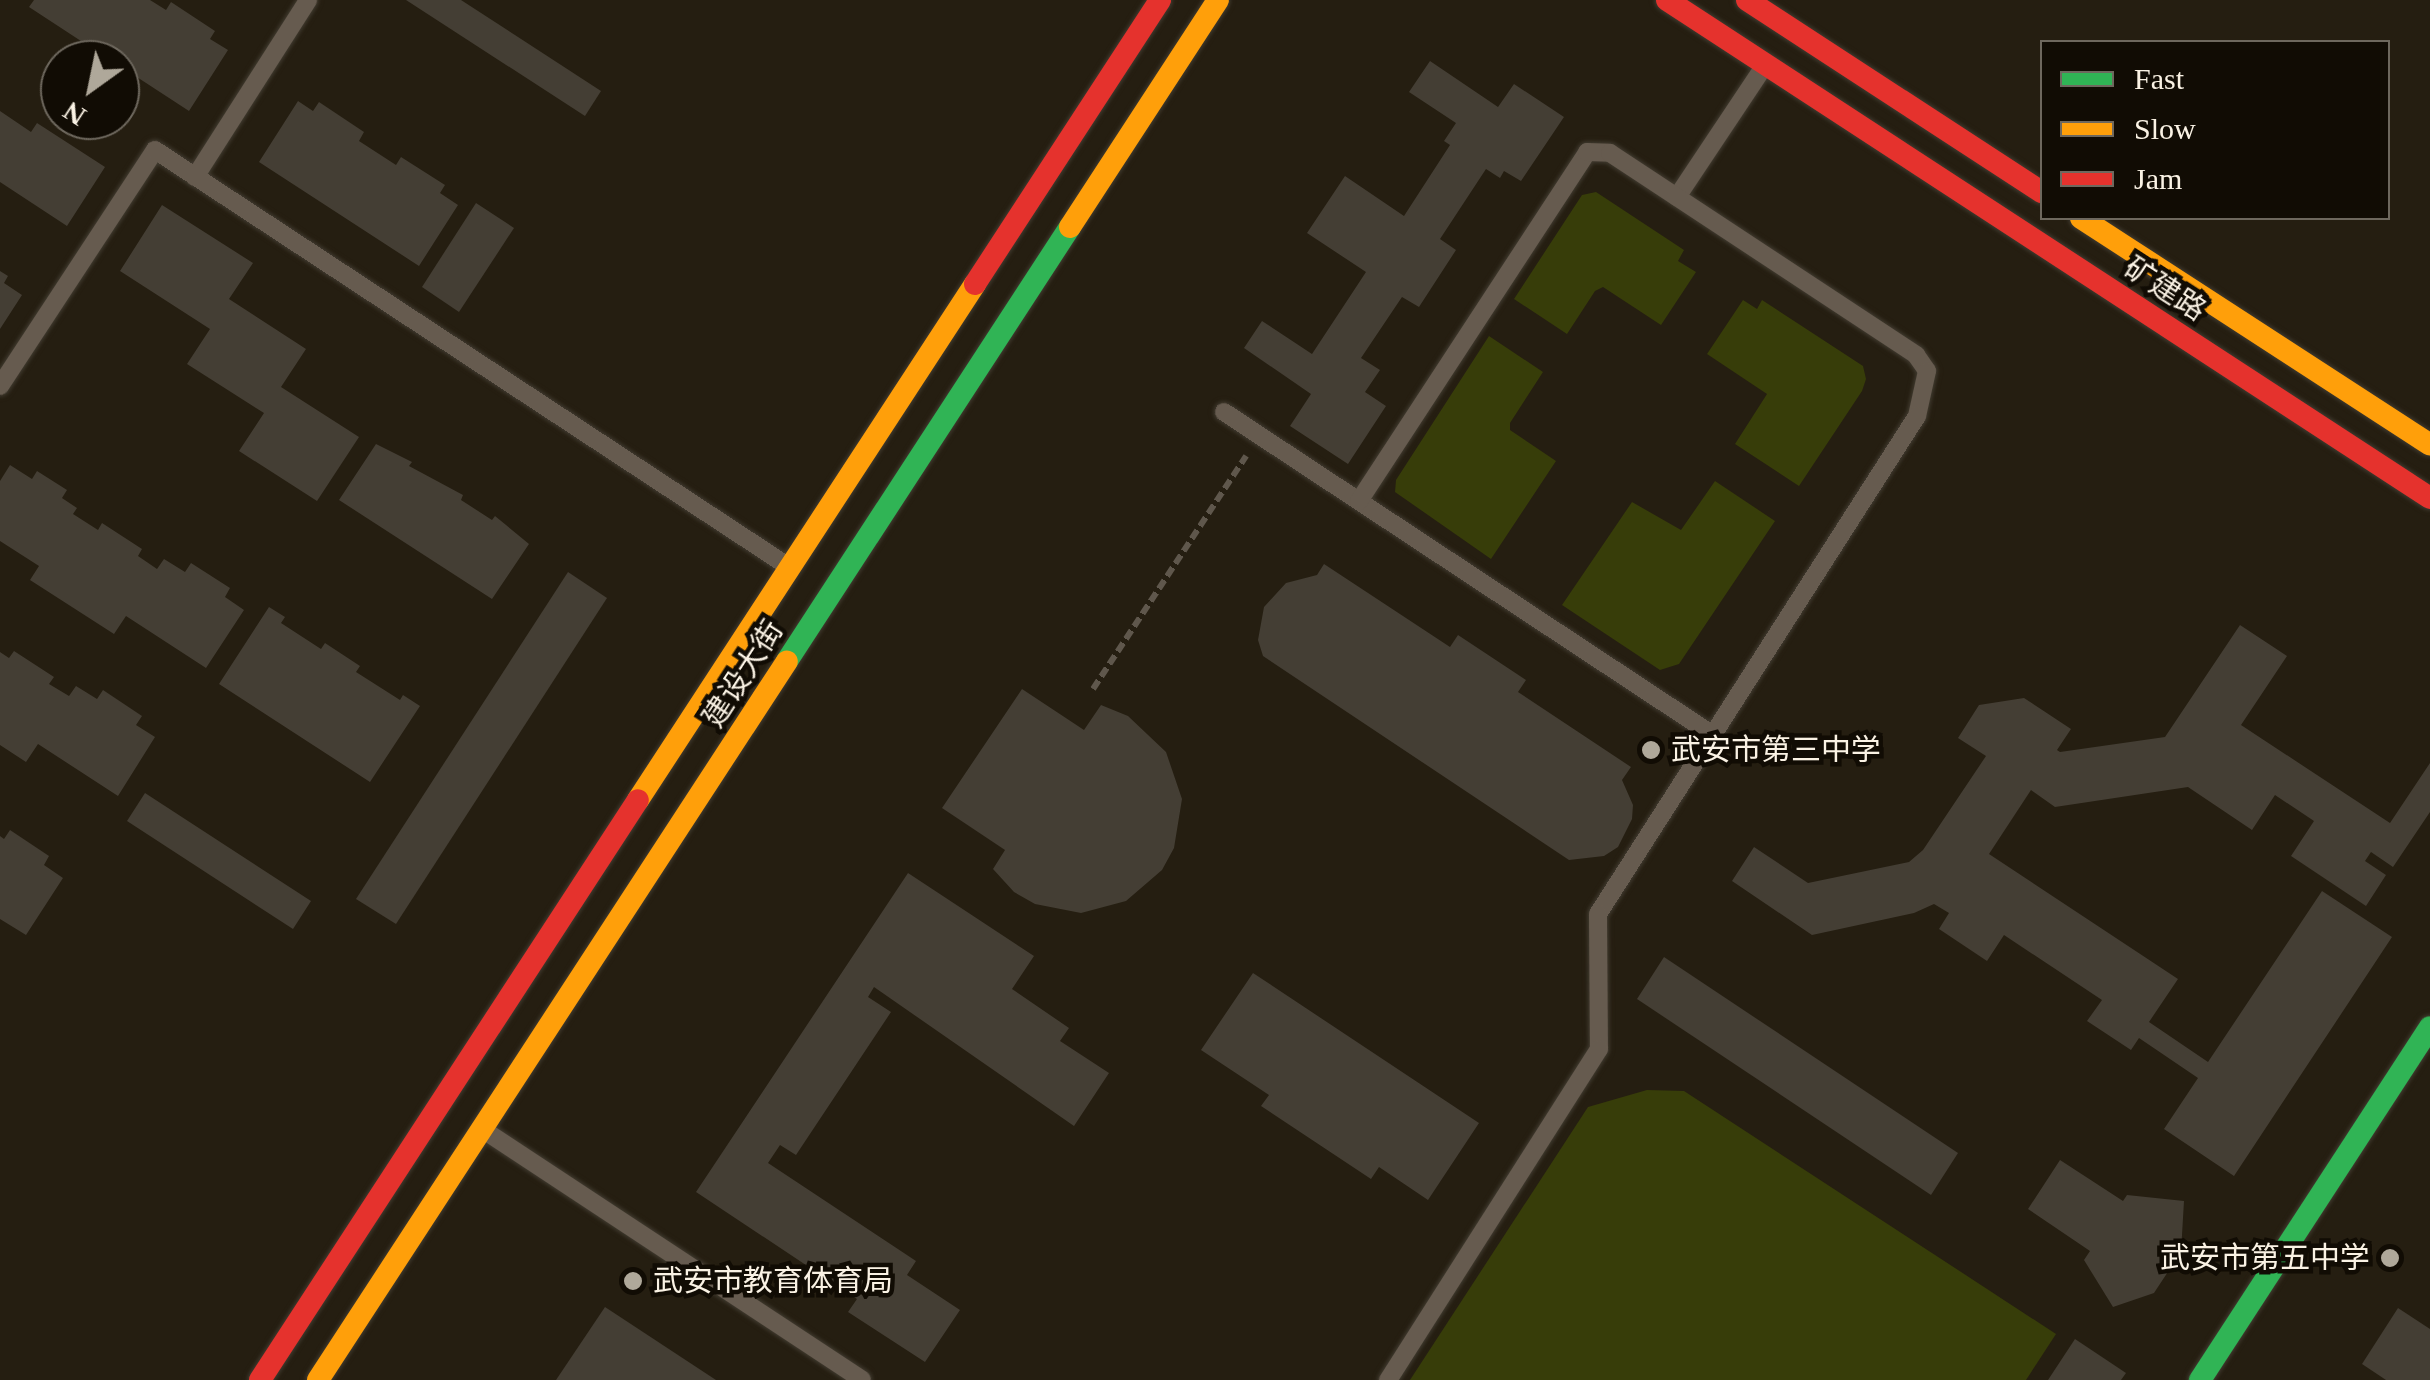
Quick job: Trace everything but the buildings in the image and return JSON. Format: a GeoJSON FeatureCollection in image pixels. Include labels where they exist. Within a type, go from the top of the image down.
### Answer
{"type":"FeatureCollection","features":[{"type":"Feature","properties":{"kind":"main road","name":"建设大街"},"geometry":{"type":"LineString","coordinates":[[260,1380],[1160,0]]}},
{"type":"Feature","properties":{"kind":"main road","name":"建设大街"},"geometry":{"type":"LineString","coordinates":[[318,1380],[1218,0]]}},
{"type":"Feature","properties":{"kind":"main road","name":"矿建路"},"geometry":{"type":"LineString","coordinates":[[1666,0],[2430,498]]}},
{"type":"Feature","properties":{"kind":"main road"},"geometry":{"type":"LineString","coordinates":[[1748,0],[2040,191]]}},
{"type":"Feature","properties":{"kind":"main road","name":"矿建路"},"geometry":{"type":"LineString","coordinates":[[2084,220],[2430,445]]}},
{"type":"Feature","properties":{"kind":"main road"},"geometry":{"type":"LineString","coordinates":[[2200,1380],[2430,1027]]}},
{"type":"Feature","properties":{"kind":"lane"},"geometry":{"type":"LineString","coordinates":[[196,177],[308,0]]}},
{"type":"Feature","properties":{"kind":"lane"},"geometry":{"type":"LineString","coordinates":[[1678,197],[1765,64]]}},
{"type":"Feature","properties":{"kind":"lane"},"geometry":{"type":"LineString","coordinates":[[0,386],[155,150],[790,568]]}},
{"type":"Feature","properties":{"kind":"lane"},"geometry":{"type":"LineString","coordinates":[[1360,502],[1587,152],[1610,153],[1916,355],[1927,371],[1917,416],[1598,914],[1599,1050],[1388,1380]]}},
{"type":"Feature","properties":{"kind":"lane"},"geometry":{"type":"LineString","coordinates":[[1224,412],[1712,735]]}},
{"type":"Feature","properties":{"kind":"lane"},"geometry":{"type":"LineString","coordinates":[[482,1128],[862,1380]]}},
{"type":"Feature","properties":{"kind":"path"},"geometry":{"type":"LineString","coordinates":[[1092,689],[1260,436]]}},
{"type":"Feature","properties":{"kind":"green space"},"geometry":{"type":"Polygon","coordinates":[[[1596,192],[1684,250],[1678,261],[1696,272],[1661,325],[1603,287],[1595,291],[1567,334],[1514,299],[1582,195],[1596,192]]]}},
{"type":"Feature","properties":{"kind":"green space"},"geometry":{"type":"Polygon","coordinates":[[[1743,300],[1757,309],[1762,300],[1863,366],[1866,379],[1862,391],[1799,486],[1735,444],[1767,394],[1707,354],[1743,300]]]}},
{"type":"Feature","properties":{"kind":"green space"},"geometry":{"type":"Polygon","coordinates":[[[1489,336],[1543,372],[1510,423],[1510,430],[1556,461],[1491,559],[1395,492],[1396,480],[1489,336]]]}},
{"type":"Feature","properties":{"kind":"green space"},"geometry":{"type":"Polygon","coordinates":[[[1715,481],[1775,521],[1679,664],[1660,670],[1562,605],[1632,502],[1681,530],[1715,481]]]}},
{"type":"Feature","properties":{"kind":"green space"},"geometry":{"type":"Polygon","coordinates":[[[1647,1090],[1684,1091],[2056,1334],[2026,1380],[1410,1380],[1588,1107],[1647,1090]]]}},
{"type":"Feature","properties":{"kind":"traffic: fast"},"geometry":{"type":"LineString","coordinates":[[787,661],[1070,227]]}},
{"type":"Feature","properties":{"kind":"traffic: fast"},"geometry":{"type":"LineString","coordinates":[[2200,1380],[2430,1027]]}},
{"type":"Feature","properties":{"kind":"traffic: slow"},"geometry":{"type":"LineString","coordinates":[[1070,227],[1218,0]]}},
{"type":"Feature","properties":{"kind":"traffic: slow"},"geometry":{"type":"LineString","coordinates":[[2084,220],[2430,445]]}},
{"type":"Feature","properties":{"kind":"traffic: slow"},"geometry":{"type":"LineString","coordinates":[[638,800],[975,284]]}},
{"type":"Feature","properties":{"kind":"traffic: slow"},"geometry":{"type":"LineString","coordinates":[[318,1380],[787,661]]}},
{"type":"Feature","properties":{"kind":"traffic: jam"},"geometry":{"type":"LineString","coordinates":[[975,284],[1160,0]]}},
{"type":"Feature","properties":{"kind":"traffic: jam"},"geometry":{"type":"LineString","coordinates":[[1667,0],[2430,498]]}},
{"type":"Feature","properties":{"kind":"traffic: jam"},"geometry":{"type":"LineString","coordinates":[[1747,0],[2040,191]]}},
{"type":"Feature","properties":{"kind":"traffic: jam"},"geometry":{"type":"LineString","coordinates":[[260,1380],[638,800]]}},
{"type":"Feature","properties":{"kind":"place","name":"武安市第三中学"},"geometry":{"type":"Point","coordinates":[1651,750]}},
{"type":"Feature","properties":{"kind":"place","name":"武安市第五中学"},"geometry":{"type":"Point","coordinates":[2390,1258]}},
{"type":"Feature","properties":{"kind":"place","name":"武安市教育体育局"},"geometry":{"type":"Point","coordinates":[633,1281]}}]}
